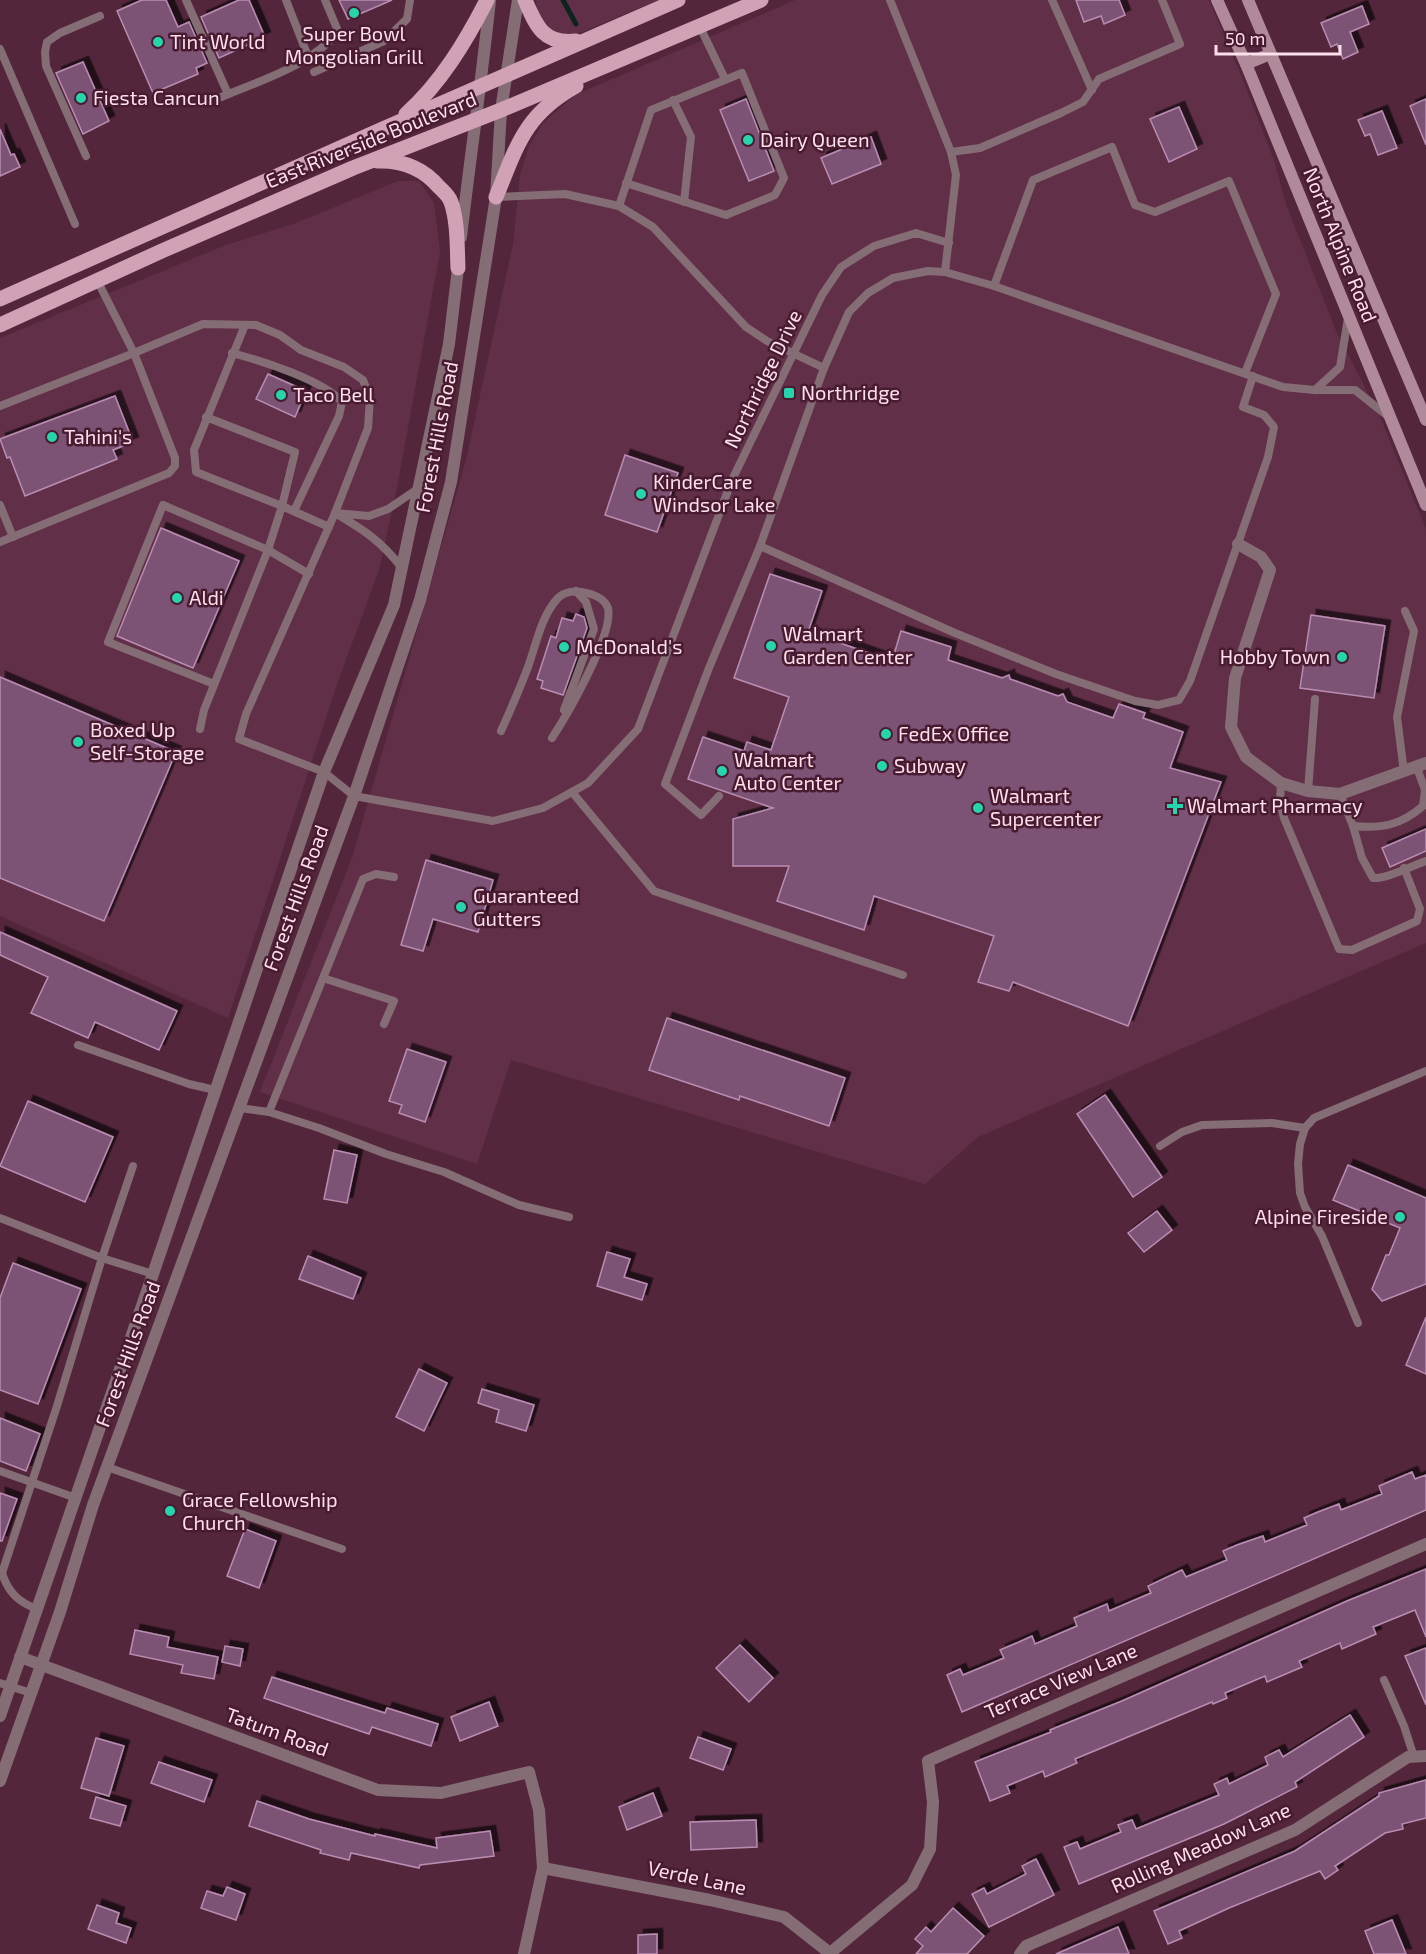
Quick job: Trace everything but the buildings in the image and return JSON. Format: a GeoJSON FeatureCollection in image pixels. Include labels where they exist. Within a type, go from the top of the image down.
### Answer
{"type":"FeatureCollection","features":[{"type":"Feature","properties":{"kind":"main road"},"geometry":{"type":"LineString","coordinates":[[394,125],[422,100],[440,77],[489,0]]}},
{"type":"Feature","properties":{"kind":"main road"},"geometry":{"type":"LineString","coordinates":[[525,0],[535,25],[549,38],[566,42],[584,40],[604,32]]}},
{"type":"Feature","properties":{"kind":"main road","name":"East Riverside Boulevard"},"geometry":{"type":"LineString","coordinates":[[0,299],[482,84],[678,0]]}},
{"type":"Feature","properties":{"kind":"main road","name":"East Riverside Boulevard"},"geometry":{"type":"LineString","coordinates":[[0,325],[164,250],[368,162],[501,110],[761,0]]}},
{"type":"Feature","properties":{"kind":"main road","name":"North Alpine Road"},"geometry":{"type":"LineString","coordinates":[[1217,0],[1246,64],[1426,505]]}},
{"type":"Feature","properties":{"kind":"main road","name":"North Alpine Road"},"geometry":{"type":"LineString","coordinates":[[1248,0],[1426,420]]}},
{"type":"Feature","properties":{"kind":"main road"},"geometry":{"type":"LineString","coordinates":[[1246,64],[1270,54]]}},
{"type":"Feature","properties":{"kind":"main road"},"geometry":{"type":"LineString","coordinates":[[496,197],[520,138],[541,111],[567,91],[624,58]]}},
{"type":"Feature","properties":{"kind":"main road"},"geometry":{"type":"LineString","coordinates":[[368,162],[394,161],[420,169],[450,199],[454,214],[458,268]]}},
{"type":"Feature","properties":{"kind":"street","name":"Forest Hills Road"},"geometry":{"type":"LineString","coordinates":[[0,1716],[5,1685],[20,1657],[76,1498],[324,772],[394,606],[449,344],[482,84],[489,0]]}},
{"type":"Feature","properties":{"kind":"street","name":"Forest Hills Road"},"geometry":{"type":"LineString","coordinates":[[0,1781],[60,1612],[107,1467],[354,796],[420,600],[452,482],[496,197],[501,110],[518,0]]}},
{"type":"Feature","properties":{"kind":"street"},"geometry":{"type":"LineString","coordinates":[[1238,544],[1262,557],[1270,570],[1235,678],[1231,727],[1246,757],[1281,783],[1308,791],[1340,794],[1421,766]]}},
{"type":"Feature","properties":{"kind":"street","name":"Terrace View Lane"},"geometry":{"type":"LineString","coordinates":[[831,1954],[912,1885],[930,1849],[933,1802],[928,1761],[1426,1544]]}},
{"type":"Feature","properties":{"kind":"street","name":"Tatum Road"},"geometry":{"type":"LineString","coordinates":[[20,1657],[378,1790],[441,1792],[529,1772],[539,1810],[543,1868]]}},
{"type":"Feature","properties":{"kind":"street","name":"Rolling Meadow Lane"},"geometry":{"type":"LineString","coordinates":[[1020,1954],[1026,1946],[1295,1830],[1408,1757],[1420,1756]]}},
{"type":"Feature","properties":{"kind":"street"},"geometry":{"type":"LineString","coordinates":[[524,1954],[543,1868]]}},
{"type":"Feature","properties":{"kind":"street","name":"Verde Lane"},"geometry":{"type":"LineString","coordinates":[[543,1868],[710,1900],[784,1917],[831,1954]]}},
{"type":"Feature","properties":{"kind":"lane"},"geometry":{"type":"LineString","coordinates":[[186,0],[224,96],[309,59],[330,42],[338,32],[325,0]]}},
{"type":"Feature","properties":{"kind":"lane"},"geometry":{"type":"LineString","coordinates":[[286,0],[309,59]]}},
{"type":"Feature","properties":{"kind":"lane"},"geometry":{"type":"LineString","coordinates":[[314,72],[384,41],[407,19],[410,0]]}},
{"type":"Feature","properties":{"kind":"lane"},"geometry":{"type":"LineString","coordinates":[[890,0],[951,152],[956,175],[945,272]]}},
{"type":"Feature","properties":{"kind":"lane"},"geometry":{"type":"LineString","coordinates":[[1052,0],[1092,90]]}},
{"type":"Feature","properties":{"kind":"lane"},"geometry":{"type":"LineString","coordinates":[[951,152],[980,148],[1061,113],[1083,102],[1099,79],[1180,44],[1162,0]]}},
{"type":"Feature","properties":{"kind":"lane"},"geometry":{"type":"LineString","coordinates":[[86,156],[46,66],[45,52],[47,42],[60,33],[100,16]]}},
{"type":"Feature","properties":{"kind":"lane"},"geometry":{"type":"LineString","coordinates":[[700,27],[725,79]]}},
{"type":"Feature","properties":{"kind":"lane"},"geometry":{"type":"LineString","coordinates":[[0,49],[75,224]]}},
{"type":"Feature","properties":{"kind":"lane"},"geometry":{"type":"LineString","coordinates":[[619,206],[626,183],[651,110],[742,73],[784,178],[775,195],[726,215],[626,183]]}},
{"type":"Feature","properties":{"kind":"lane"},"geometry":{"type":"LineString","coordinates":[[673,100],[692,137],[684,202]]}},
{"type":"Feature","properties":{"kind":"lane"},"geometry":{"type":"LineString","coordinates":[[760,546],[955,633],[1048,671],[1135,701],[1158,705],[1179,700],[1190,681],[1268,457],[1275,427],[1264,415],[1243,407],[1249,374],[1276,294],[1229,181],[1155,212],[1135,205],[1112,147],[1033,180],[994,286]]}},
{"type":"Feature","properties":{"kind":"lane"},"geometry":{"type":"LineString","coordinates":[[496,197],[565,194],[619,206],[653,227],[746,327],[767,341],[824,368]]}},
{"type":"Feature","properties":{"kind":"lane","name":"Northridge Drive"},"geometry":{"type":"LineString","coordinates":[[354,796],[494,821],[543,808],[588,783],[638,729],[732,480],[822,295],[840,267],[874,246],[916,233],[949,243]]}},
{"type":"Feature","properties":{"kind":"lane"},"geometry":{"type":"LineString","coordinates":[[719,796],[701,815],[666,784],[709,668],[760,546],[824,368],[849,312],[868,293],[893,278],[928,271],[945,272],[994,286],[1283,387],[1355,390],[1390,417]]}},
{"type":"Feature","properties":{"kind":"lane"},"geometry":{"type":"LineString","coordinates":[[0,542],[169,472],[175,466],[175,458],[134,353],[98,282]]}},
{"type":"Feature","properties":{"kind":"lane"},"geometry":{"type":"LineString","coordinates":[[1315,390],[1340,367],[1349,317]]}},
{"type":"Feature","properties":{"kind":"lane"},"geometry":{"type":"LineString","coordinates":[[0,406],[203,324],[256,325],[280,335],[301,350],[345,367],[363,380],[370,398],[368,428],[309,574],[246,714],[239,739],[324,772],[354,796]]}},
{"type":"Feature","properties":{"kind":"lane"},"geometry":{"type":"LineString","coordinates":[[245,325],[194,450],[196,472],[329,527]]}},
{"type":"Feature","properties":{"kind":"lane"},"geometry":{"type":"LineString","coordinates":[[232,353],[276,367],[317,385],[334,393],[342,402],[339,416],[294,511]]}},
{"type":"Feature","properties":{"kind":"lane"},"geometry":{"type":"LineString","coordinates":[[200,729],[204,710],[268,550],[282,506],[295,452],[206,417]]}},
{"type":"Feature","properties":{"kind":"lane"},"geometry":{"type":"LineString","coordinates":[[335,513],[369,516],[388,509],[419,489]]}},
{"type":"Feature","properties":{"kind":"lane"},"geometry":{"type":"LineString","coordinates":[[0,505],[13,537]]}},
{"type":"Feature","properties":{"kind":"lane"},"geometry":{"type":"LineString","coordinates":[[214,684],[108,642],[163,505],[268,550],[309,574]]}},
{"type":"Feature","properties":{"kind":"lane"},"geometry":{"type":"LineString","coordinates":[[335,513],[372,535],[402,568]]}},
{"type":"Feature","properties":{"kind":"lane"},"geometry":{"type":"LineString","coordinates":[[501,731],[521,686],[549,610],[565,593],[576,591],[603,600],[608,609],[607,625],[580,692],[552,738],[571,694],[594,629],[586,602],[576,591]]}},
{"type":"Feature","properties":{"kind":"lane"},"geometry":{"type":"LineString","coordinates":[[1404,772],[1397,717],[1414,631],[1405,611]]}},
{"type":"Feature","properties":{"kind":"lane"},"geometry":{"type":"LineString","coordinates":[[1308,791],[1315,699]]}},
{"type":"Feature","properties":{"kind":"lane"},"geometry":{"type":"LineString","coordinates":[[1353,826],[1374,828],[1408,819],[1424,805],[1425,790],[1421,766]]}},
{"type":"Feature","properties":{"kind":"lane"},"geometry":{"type":"LineString","coordinates":[[1281,783],[1280,801],[1284,818],[1339,949],[1352,950],[1417,921],[1420,909],[1404,868]]}},
{"type":"Feature","properties":{"kind":"lane"},"geometry":{"type":"LineString","coordinates":[[572,792],[654,891],[903,975]]}},
{"type":"Feature","properties":{"kind":"lane"},"geometry":{"type":"LineString","coordinates":[[1340,794],[1353,826],[1362,858],[1372,878],[1382,879],[1404,868],[1426,861]]}},
{"type":"Feature","properties":{"kind":"lane"},"geometry":{"type":"LineString","coordinates":[[269,1112],[363,879],[376,874],[394,877]]}},
{"type":"Feature","properties":{"kind":"lane"},"geometry":{"type":"LineString","coordinates":[[323,978],[394,1001],[384,1024]]}},
{"type":"Feature","properties":{"kind":"lane"},"geometry":{"type":"LineString","coordinates":[[78,1045],[189,1084],[215,1090]]}},
{"type":"Feature","properties":{"kind":"lane"},"geometry":{"type":"LineString","coordinates":[[1358,1323],[1322,1236],[1305,1207],[1300,1192],[1298,1164],[1300,1143],[1305,1128],[1314,1119],[1426,1071]]}},
{"type":"Feature","properties":{"kind":"lane"},"geometry":{"type":"LineString","coordinates":[[240,1108],[269,1112],[319,1128],[386,1154],[444,1172],[519,1205],[569,1217]]}},
{"type":"Feature","properties":{"kind":"lane"},"geometry":{"type":"LineString","coordinates":[[1160,1146],[1182,1132],[1202,1125],[1272,1123],[1305,1128]]}},
{"type":"Feature","properties":{"kind":"lane"},"geometry":{"type":"LineString","coordinates":[[37,1609],[16,1599],[2,1573],[133,1166]]}},
{"type":"Feature","properties":{"kind":"lane"},"geometry":{"type":"LineString","coordinates":[[0,1218],[102,1258],[153,1274]]}},
{"type":"Feature","properties":{"kind":"lane"},"geometry":{"type":"LineString","coordinates":[[107,1467],[342,1549]]}},
{"type":"Feature","properties":{"kind":"lane"},"geometry":{"type":"LineString","coordinates":[[0,1472],[76,1498]]}},
{"type":"Feature","properties":{"kind":"lane"},"geometry":{"type":"LineString","coordinates":[[1384,1680],[1420,1756]]}},
{"type":"Feature","properties":{"kind":"lane"},"geometry":{"type":"LineString","coordinates":[[5,1685],[31,1693]]}},
{"type":"Feature","properties":{"kind":"shaded area"},"geometry":{"type":"Polygon","coordinates":[[[536,0],[659,0],[575,35],[558,37],[546,30],[537,10],[536,0]]]}},
{"type":"Feature","properties":{"kind":"shaded area"},"geometry":{"type":"Polygon","coordinates":[[[795,0],[1209,0],[1274,160],[1286,204],[1336,331],[1381,419],[1426,529],[1426,943],[978,1137],[925,1184],[511,1060],[477,1164],[260,1092],[352,858],[466,460],[513,244],[520,175],[529,146],[543,123],[575,95],[795,0]]]}},
{"type":"Feature","properties":{"kind":"shaded area"},"geometry":{"type":"Polygon","coordinates":[[[398,181],[419,181],[434,203],[440,252],[397,488],[379,570],[337,684],[228,1018],[0,916],[0,338],[226,245],[296,223],[398,181]]]}},
{"type":"Feature","properties":{"kind":"waterway"},"geometry":{"type":"LineString","coordinates":[[563,0],[576,24]]}},
{"type":"Feature","properties":{"kind":"place","name":"Super Bowl Mongolian Grill"},"geometry":{"type":"Point","coordinates":[354,13]}},
{"type":"Feature","properties":{"kind":"place","name":"Tint World"},"geometry":{"type":"Point","coordinates":[158,42]}},
{"type":"Feature","properties":{"kind":"place","name":"Fiesta Cancun"},"geometry":{"type":"Point","coordinates":[81,98]}},
{"type":"Feature","properties":{"kind":"place","name":"Dairy Queen"},"geometry":{"type":"Point","coordinates":[748,140]}},
{"type":"Feature","properties":{"kind":"place","name":"Northridge"},"geometry":{"type":"Point","coordinates":[789,393]}},
{"type":"Feature","properties":{"kind":"place","name":"Taco Bell"},"geometry":{"type":"Point","coordinates":[281,395]}},
{"type":"Feature","properties":{"kind":"place","name":"Tahini's"},"geometry":{"type":"Point","coordinates":[52,437]}},
{"type":"Feature","properties":{"kind":"place","name":"KinderCare Windsor Lake"},"geometry":{"type":"Point","coordinates":[641,494]}},
{"type":"Feature","properties":{"kind":"place","name":"Aldi"},"geometry":{"type":"Point","coordinates":[177,598]}},
{"type":"Feature","properties":{"kind":"place","name":"Walmart Garden Center"},"geometry":{"type":"Point","coordinates":[771,646]}},
{"type":"Feature","properties":{"kind":"place","name":"McDonald's"},"geometry":{"type":"Point","coordinates":[564,647]}},
{"type":"Feature","properties":{"kind":"place","name":"Hobby Town"},"geometry":{"type":"Point","coordinates":[1342,657]}},
{"type":"Feature","properties":{"kind":"place","name":"FedEx Office"},"geometry":{"type":"Point","coordinates":[886,734]}},
{"type":"Feature","properties":{"kind":"place","name":"Boxed Up Self-Storage"},"geometry":{"type":"Point","coordinates":[78,742]}},
{"type":"Feature","properties":{"kind":"place","name":"Subway"},"geometry":{"type":"Point","coordinates":[882,766]}},
{"type":"Feature","properties":{"kind":"place","name":"Walmart Auto Center"},"geometry":{"type":"Point","coordinates":[722,771]}},
{"type":"Feature","properties":{"kind":"place","name":"Walmart Pharmacy"},"geometry":{"type":"Point","coordinates":[1175,806]}},
{"type":"Feature","properties":{"kind":"place","name":"Walmart Supercenter"},"geometry":{"type":"Point","coordinates":[978,808]}},
{"type":"Feature","properties":{"kind":"place","name":"Guaranteed Gutters"},"geometry":{"type":"Point","coordinates":[461,907]}},
{"type":"Feature","properties":{"kind":"place","name":"Alpine Fireside"},"geometry":{"type":"Point","coordinates":[1400,1217]}},
{"type":"Feature","properties":{"kind":"place","name":"Grace Fellowship Church"},"geometry":{"type":"Point","coordinates":[170,1511]}}]}
